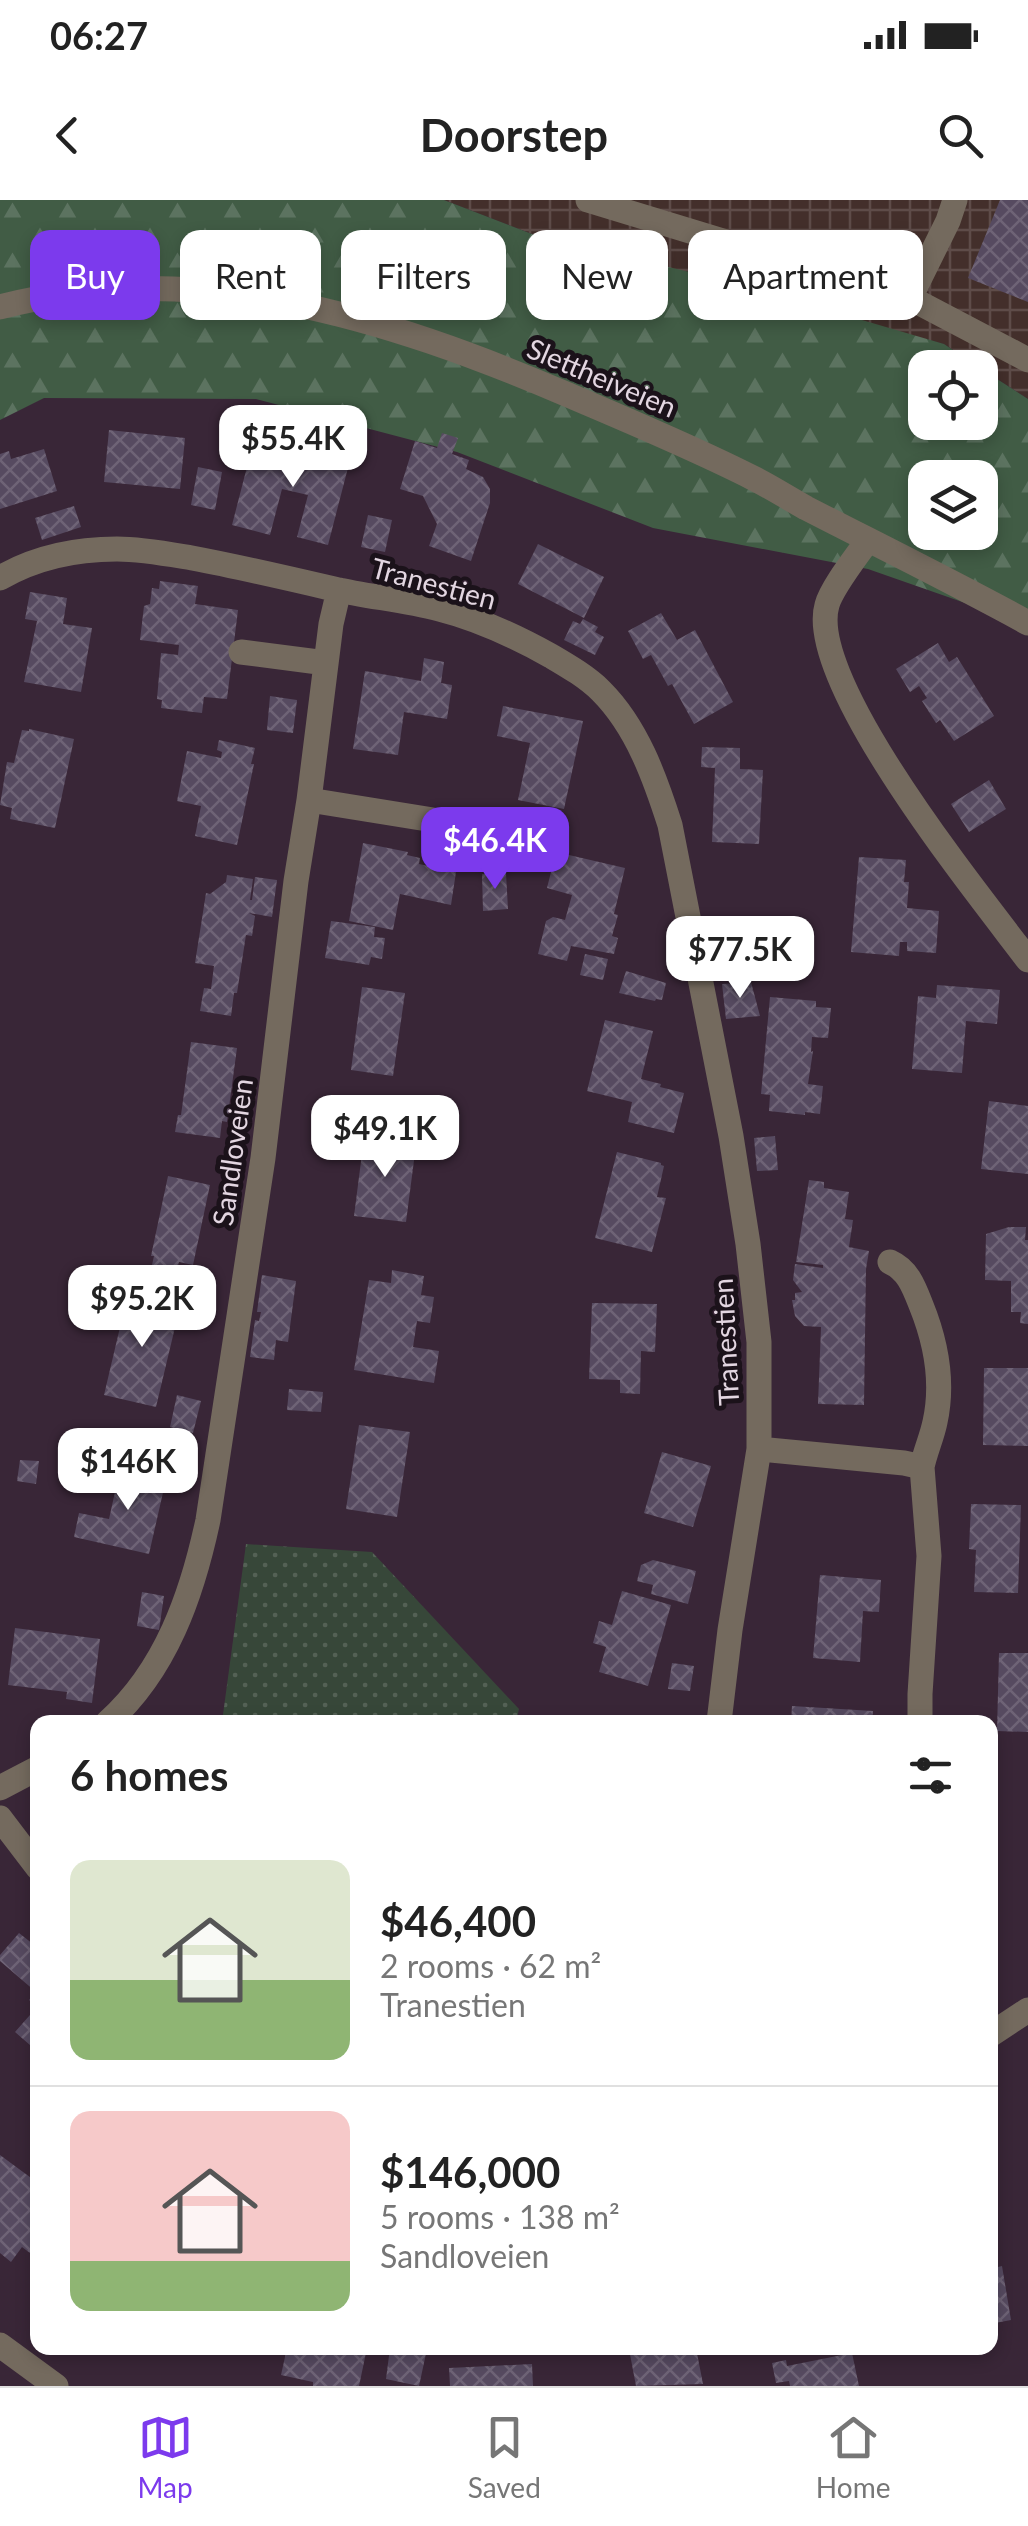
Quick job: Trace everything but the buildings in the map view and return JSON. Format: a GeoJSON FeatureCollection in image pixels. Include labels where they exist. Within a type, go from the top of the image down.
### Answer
{"type":"FeatureCollection","features":[{"type":"Feature","properties":{"kind":"street"},"geometry":{"type":"LineString","coordinates":[[923,272],[955,200]]}},
{"type":"Feature","properties":{"kind":"street"},"geometry":{"type":"LineString","coordinates":[[599,202],[690,230]]}},
{"type":"Feature","properties":{"kind":"street","name":"Slettheiveien"},"geometry":{"type":"LineString","coordinates":[[0,307],[78,292],[160,288],[263,298],[344,314],[485,360],[620,415],[756,479],[1028,623]]}},
{"type":"Feature","properties":{"kind":"street"},"geometry":{"type":"LineString","coordinates":[[923,305],[1028,360]]}},
{"type":"Feature","properties":{"kind":"street"},"geometry":{"type":"LineString","coordinates":[[868,540],[827,604],[826,636],[839,675],[872,742],[898,782],[1028,960]]}},
{"type":"Feature","properties":{"kind":"street","name":"Tranestien"},"geometry":{"type":"LineString","coordinates":[[0,578],[40,558],[81,550],[121,549],[251,568],[436,608],[479,621],[568,666],[601,690],[631,730],[670,826],[732,1136],[759,1342],[759,1448],[720,1715]]}},
{"type":"Feature","properties":{"kind":"street","name":"Sandloveien"},"geometry":{"type":"LineString","coordinates":[[115,1715],[136,1694],[165,1650],[205,1534],[262,1158],[296,881],[339,590]]}},
{"type":"Feature","properties":{"kind":"street"},"geometry":{"type":"LineString","coordinates":[[241,652],[326,663]]}},
{"type":"Feature","properties":{"kind":"street"},"geometry":{"type":"LineString","coordinates":[[310,800],[490,829]]}},
{"type":"Feature","properties":{"kind":"street"},"geometry":{"type":"LineString","coordinates":[[890,1262],[900,1266],[913,1284],[938,1358],[935,1424],[922,1468],[929,1556],[920,1715]]}},
{"type":"Feature","properties":{"kind":"street"},"geometry":{"type":"LineString","coordinates":[[759,1448],[922,1468]]}},
{"type":"Feature","properties":{"kind":"street"},"geometry":{"type":"LineString","coordinates":[[0,1788],[30,1772]]}},
{"type":"Feature","properties":{"kind":"street"},"geometry":{"type":"LineString","coordinates":[[0,1818],[30,1857]]}},
{"type":"Feature","properties":{"kind":"street"},"geometry":{"type":"LineString","coordinates":[[998,2030],[1028,2010]]}},
{"type":"Feature","properties":{"kind":"street"},"geometry":{"type":"LineString","coordinates":[[0,2344],[56,2386]]}},
{"type":"Feature","properties":{"kind":"shaded area"},"geometry":{"type":"Polygon","coordinates":[[[444,200],[1028,200],[1028,399],[998,379],[998,350],[953,350],[944,344],[854,320],[923,320],[923,230],[688,230],[688,276],[668,270],[668,230],[526,232],[444,200]]]}},
{"type":"Feature","properties":{"kind":"green space"},"geometry":{"type":"Polygon","coordinates":[[[0,200],[444,200],[526,232],[526,320],[668,320],[668,267],[688,272],[688,320],[862,320],[953,350],[908,350],[908,440],[998,440],[998,379],[1028,399],[1028,625],[868,569],[653,528],[457,452],[256,399],[44,398],[0,420],[0,200]]]}},
{"type":"Feature","properties":{"kind":"green space"},"geometry":{"type":"Polygon","coordinates":[[[246,1544],[372,1552],[519,1709],[518,1715],[223,1715],[246,1544]]]}}]}
